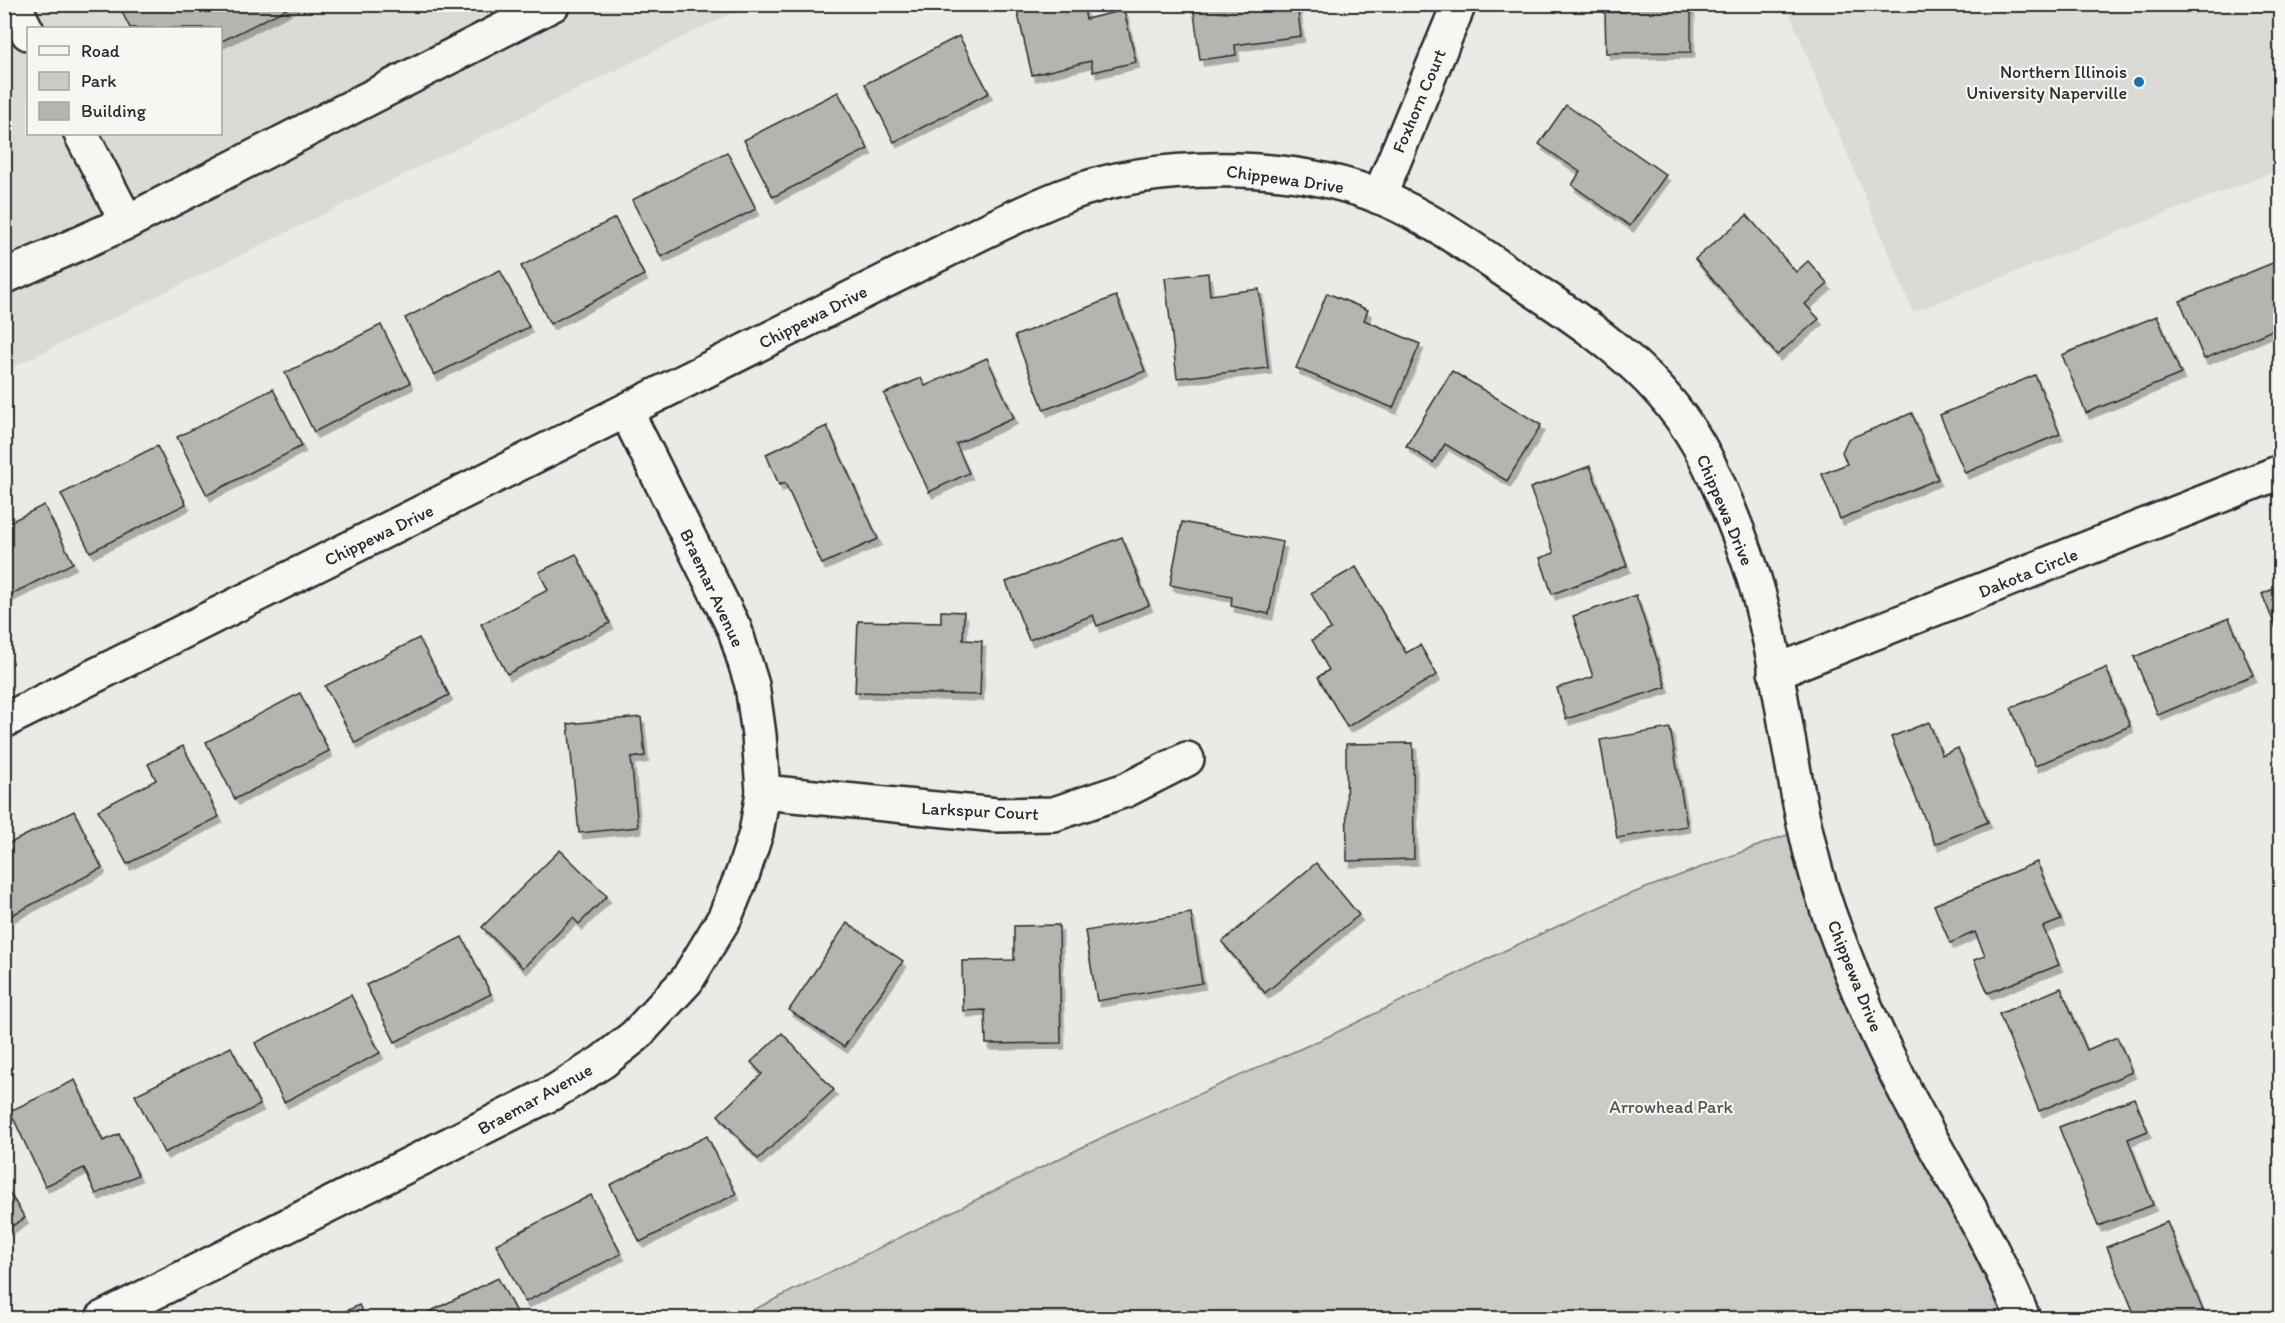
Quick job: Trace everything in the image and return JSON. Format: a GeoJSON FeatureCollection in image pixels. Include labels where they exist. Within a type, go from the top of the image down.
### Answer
{"type":"FeatureCollection","features":[{"type":"Feature","properties":{"kind":"street"},"geometry":{"type":"LineString","coordinates":[[4,277],[128,222],[553,4]]}},
{"type":"Feature","properties":{"kind":"street","name":"Foxhorn Court"},"geometry":{"type":"LineString","coordinates":[[1379,197],[1459,4]]}},
{"type":"Feature","properties":{"kind":"street"},"geometry":{"type":"LineString","coordinates":[[82,135],[128,222]]}},
{"type":"Feature","properties":{"kind":"street","name":"Chippewa Drive"},"geometry":{"type":"LineString","coordinates":[[4,721],[977,235],[1067,194],[1124,178],[1166,172],[1231,169],[1317,181],[1379,197],[1433,224],[1593,329],[1638,367],[1682,418],[1711,470],[1738,531],[1758,591],[1808,849],[1829,915],[1871,1019],[1902,1084],[1980,1224],[2023,1318]]}},
{"type":"Feature","properties":{"kind":"street","name":"Braemar Avenue"},"geometry":{"type":"LineString","coordinates":[[103,1318],[554,1092],[602,1062],[635,1036],[687,980],[725,916],[756,833],[763,792],[759,735],[752,685],[735,630],[626,411]]}},
{"type":"Feature","properties":{"kind":"street","name":"Dakota Circle"},"geometry":{"type":"LineString","coordinates":[[1775,672],[2280,472]]}},
{"type":"Feature","properties":{"kind":"street","name":"Larkspur Court"},"geometry":{"type":"LineString","coordinates":[[763,792],[997,815],[1054,814],[1126,790],[1187,759]]}},
{"type":"Feature","properties":{"kind":"shaded area"},"geometry":{"type":"Polygon","coordinates":[[[5,5],[748,5],[5,371],[5,5]]]}},
{"type":"Feature","properties":{"kind":"shaded area"},"geometry":{"type":"Polygon","coordinates":[[[1786,5],[2280,5],[2280,169],[1913,312],[1786,5]]]}},
{"type":"Feature","properties":{"kind":"green space","name":"Arrowhead Park"},"geometry":{"type":"Polygon","coordinates":[[[1800,830],[2018,1318],[737,1318],[1111,1133],[1329,1036],[1508,949],[1617,899],[1800,830]]]}},
{"type":"Feature","properties":{"kind":"building"},"geometry":{"type":"Polygon","coordinates":[[[118,4],[296,4],[222,41],[222,27],[130,27],[118,4]]]}},
{"type":"Feature","properties":{"kind":"building"},"geometry":{"type":"Polygon","coordinates":[[[1038,4],[1083,4],[1086,19],[1124,10],[1136,62],[1093,72],[1091,61],[1032,75],[1017,10],[1038,4]]]}},
{"type":"Feature","properties":{"kind":"building"},"geometry":{"type":"Polygon","coordinates":[[[1193,4],[1297,4],[1301,36],[1235,45],[1236,55],[1200,60],[1193,4]]]}},
{"type":"Feature","properties":{"kind":"building"},"geometry":{"type":"Polygon","coordinates":[[[1625,4],[1691,4],[1691,52],[1606,53],[1605,12],[1625,12],[1625,4]]]}},
{"type":"Feature","properties":{"kind":"building"},"geometry":{"type":"Polygon","coordinates":[[[959,36],[989,93],[894,142],[865,84],[959,36]]]}},
{"type":"Feature","properties":{"kind":"building"},"geometry":{"type":"Polygon","coordinates":[[[838,92],[868,149],[773,197],[744,140],[838,92]]]}},
{"type":"Feature","properties":{"kind":"building"},"geometry":{"type":"Polygon","coordinates":[[[1566,105],[1666,175],[1630,226],[1572,185],[1580,172],[1539,144],[1566,105]]]}},
{"type":"Feature","properties":{"kind":"building"},"geometry":{"type":"Polygon","coordinates":[[[727,152],[756,209],[661,257],[632,200],[727,152]]]}},
{"type":"Feature","properties":{"kind":"building"},"geometry":{"type":"Polygon","coordinates":[[[1747,215],[1796,272],[1808,261],[1828,284],[1805,304],[1819,319],[1777,355],[1695,259],[1747,215]]]}},
{"type":"Feature","properties":{"kind":"building"},"geometry":{"type":"Polygon","coordinates":[[[615,218],[644,275],[550,324],[521,266],[615,218]]]}},
{"type":"Feature","properties":{"kind":"building"},"geometry":{"type":"Polygon","coordinates":[[[2275,262],[2280,275],[2280,327],[2204,359],[2180,301],[2275,262]]]}},
{"type":"Feature","properties":{"kind":"building"},"geometry":{"type":"Polygon","coordinates":[[[500,270],[529,327],[434,375],[405,318],[500,270]]]}},
{"type":"Feature","properties":{"kind":"building"},"geometry":{"type":"Polygon","coordinates":[[[1208,273],[1210,295],[1259,289],[1268,368],[1177,378],[1165,278],[1208,273]]]}},
{"type":"Feature","properties":{"kind":"building"},"geometry":{"type":"Polygon","coordinates":[[[1327,293],[1368,310],[1364,320],[1420,344],[1393,408],[1296,368],[1327,293]]]}},
{"type":"Feature","properties":{"kind":"building"},"geometry":{"type":"Polygon","coordinates":[[[1116,296],[1145,371],[1044,410],[1015,336],[1116,296]]]}},
{"type":"Feature","properties":{"kind":"building"},"geometry":{"type":"Polygon","coordinates":[[[2157,316],[2181,374],[2086,413],[2062,355],[2157,316]]]}},
{"type":"Feature","properties":{"kind":"building"},"geometry":{"type":"Polygon","coordinates":[[[381,325],[410,383],[314,432],[285,373],[381,325]]]}},
{"type":"Feature","properties":{"kind":"building"},"geometry":{"type":"Polygon","coordinates":[[[987,358],[1014,418],[956,444],[969,473],[929,492],[884,394],[921,378],[925,386],[987,358]]]}},
{"type":"Feature","properties":{"kind":"building"},"geometry":{"type":"Polygon","coordinates":[[[1452,371],[1541,425],[1507,481],[1445,444],[1433,463],[1406,446],[1452,371]]]}},
{"type":"Feature","properties":{"kind":"building"},"geometry":{"type":"Polygon","coordinates":[[[2035,375],[2060,434],[1965,473],[1940,415],[2035,375]]]}},
{"type":"Feature","properties":{"kind":"building"},"geometry":{"type":"Polygon","coordinates":[[[273,389],[302,446],[207,495],[177,437],[273,389]]]}},
{"type":"Feature","properties":{"kind":"building"},"geometry":{"type":"Polygon","coordinates":[[[1912,413],[1938,479],[1840,519],[1822,474],[1847,464],[1842,452],[1848,439],[1912,413]]]}},
{"type":"Feature","properties":{"kind":"building"},"geometry":{"type":"Polygon","coordinates":[[[827,426],[878,539],[822,564],[785,483],[779,485],[766,454],[827,426]]]}},
{"type":"Feature","properties":{"kind":"building"},"geometry":{"type":"Polygon","coordinates":[[[157,446],[186,504],[90,552],[61,494],[157,446]]]}},
{"type":"Feature","properties":{"kind":"building"},"geometry":{"type":"Polygon","coordinates":[[[1590,466],[1627,566],[1552,594],[1540,558],[1554,553],[1530,488],[1590,466]]]}},
{"type":"Feature","properties":{"kind":"building"},"geometry":{"type":"Polygon","coordinates":[[[44,505],[73,563],[4,598],[4,525],[44,505]]]}},
{"type":"Feature","properties":{"kind":"building"},"geometry":{"type":"Polygon","coordinates":[[[1182,522],[1283,542],[1269,614],[1231,606],[1232,597],[1170,585],[1182,522]]]}},
{"type":"Feature","properties":{"kind":"building"},"geometry":{"type":"Polygon","coordinates":[[[1122,537],[1149,605],[1097,626],[1093,615],[1029,640],[1006,582],[1122,537]]]}},
{"type":"Feature","properties":{"kind":"building"},"geometry":{"type":"Polygon","coordinates":[[[576,554],[610,623],[507,674],[481,624],[548,590],[539,572],[576,554]]]}},
{"type":"Feature","properties":{"kind":"building"},"geometry":{"type":"Polygon","coordinates":[[[1356,567],[1406,653],[1420,645],[1437,675],[1347,727],[1318,677],[1329,670],[1312,640],[1331,629],[1311,593],[1356,567]]]}},
{"type":"Feature","properties":{"kind":"building"},"geometry":{"type":"Polygon","coordinates":[[[2280,586],[2280,638],[2262,594],[2280,586]]]}},
{"type":"Feature","properties":{"kind":"building"},"geometry":{"type":"Polygon","coordinates":[[[1636,595],[1666,687],[1566,719],[1557,688],[1593,677],[1573,616],[1636,595]]]}},
{"type":"Feature","properties":{"kind":"building"},"geometry":{"type":"Polygon","coordinates":[[[941,611],[964,612],[963,640],[982,641],[980,695],[855,692],[858,621],[941,623],[941,611]]]}},
{"type":"Feature","properties":{"kind":"building"},"geometry":{"type":"Polygon","coordinates":[[[2229,618],[2253,675],[2158,715],[2134,657],[2229,618]]]}},
{"type":"Feature","properties":{"kind":"building"},"geometry":{"type":"Polygon","coordinates":[[[419,638],[449,695],[355,743],[325,686],[419,638]]]}},
{"type":"Feature","properties":{"kind":"building"},"geometry":{"type":"Polygon","coordinates":[[[2106,668],[2130,726],[2035,766],[2011,708],[2106,668]]]}},
{"type":"Feature","properties":{"kind":"building"},"geometry":{"type":"Polygon","coordinates":[[[300,693],[329,751],[235,799],[206,742],[300,693]]]}},
{"type":"Feature","properties":{"kind":"building"},"geometry":{"type":"Polygon","coordinates":[[[641,717],[645,756],[631,758],[638,827],[579,833],[568,724],[641,717]]]}},
{"type":"Feature","properties":{"kind":"building"},"geometry":{"type":"Polygon","coordinates":[[[1929,722],[1942,755],[1958,748],[1988,822],[1935,844],[1891,737],[1929,722]]]}},
{"type":"Feature","properties":{"kind":"building"},"geometry":{"type":"Polygon","coordinates":[[[1670,728],[1687,826],[1617,838],[1600,740],[1670,728]]]}},
{"type":"Feature","properties":{"kind":"building"},"geometry":{"type":"Polygon","coordinates":[[[1413,743],[1414,859],[1347,861],[1346,744],[1413,743]]]}},
{"type":"Feature","properties":{"kind":"building"},"geometry":{"type":"Polygon","coordinates":[[[183,746],[219,817],[127,864],[98,810],[156,780],[148,764],[183,746]]]}},
{"type":"Feature","properties":{"kind":"building"},"geometry":{"type":"Polygon","coordinates":[[[74,811],[102,868],[8,917],[4,909],[4,846],[74,811]]]}},
{"type":"Feature","properties":{"kind":"building"},"geometry":{"type":"Polygon","coordinates":[[[560,850],[607,896],[579,924],[573,918],[523,968],[482,927],[560,850]]]}},
{"type":"Feature","properties":{"kind":"building"},"geometry":{"type":"Polygon","coordinates":[[[2037,862],[2061,920],[2043,927],[2059,965],[1988,993],[1974,960],[1985,956],[1975,932],[1950,943],[1934,905],[2037,862]]]}},
{"type":"Feature","properties":{"kind":"building"},"geometry":{"type":"Polygon","coordinates":[[[1316,863],[1359,915],[1265,993],[1222,942],[1316,863]]]}},
{"type":"Feature","properties":{"kind":"building"},"geometry":{"type":"Polygon","coordinates":[[[1191,913],[1202,983],[1097,1001],[1085,931],[1191,913]]]}},
{"type":"Feature","properties":{"kind":"building"},"geometry":{"type":"Polygon","coordinates":[[[847,923],[903,961],[844,1047],[789,1010],[847,923]]]}},
{"type":"Feature","properties":{"kind":"building"},"geometry":{"type":"Polygon","coordinates":[[[1059,925],[1061,1043],[986,1044],[985,1010],[963,1011],[962,961],[1014,960],[1014,926],[1059,925]]]}},
{"type":"Feature","properties":{"kind":"building"},"geometry":{"type":"Polygon","coordinates":[[[462,937],[491,994],[395,1042],[366,985],[462,937]]]}},
{"type":"Feature","properties":{"kind":"building"},"geometry":{"type":"Polygon","coordinates":[[[2061,988],[2087,1050],[2117,1037],[2132,1072],[2039,1111],[1999,1014],[2061,988]]]}},
{"type":"Feature","properties":{"kind":"building"},"geometry":{"type":"Polygon","coordinates":[[[351,995],[380,1053],[284,1102],[255,1043],[351,995]]]}},
{"type":"Feature","properties":{"kind":"building"},"geometry":{"type":"Polygon","coordinates":[[[782,1033],[834,1090],[758,1159],[718,1115],[762,1074],[751,1062],[782,1033]]]}},
{"type":"Feature","properties":{"kind":"building"},"geometry":{"type":"Polygon","coordinates":[[[231,1047],[260,1105],[164,1153],[135,1095],[231,1047]]]}},
{"type":"Feature","properties":{"kind":"building"},"geometry":{"type":"Polygon","coordinates":[[[75,1080],[103,1141],[119,1134],[138,1175],[96,1194],[84,1168],[45,1186],[10,1111],[75,1080]]]}},
{"type":"Feature","properties":{"kind":"building"},"geometry":{"type":"Polygon","coordinates":[[[2134,1098],[2148,1131],[2128,1139],[2153,1205],[2098,1226],[2059,1127],[2134,1098]]]}},
{"type":"Feature","properties":{"kind":"building"},"geometry":{"type":"Polygon","coordinates":[[[707,1136],[736,1194],[640,1242],[610,1185],[707,1136]]]}},
{"type":"Feature","properties":{"kind":"building"},"geometry":{"type":"Polygon","coordinates":[[[4,1184],[25,1218],[4,1231],[4,1184]]]}},
{"type":"Feature","properties":{"kind":"building"},"geometry":{"type":"Polygon","coordinates":[[[591,1195],[621,1254],[525,1302],[496,1244],[591,1195]]]}},
{"type":"Feature","properties":{"kind":"building"},"geometry":{"type":"Polygon","coordinates":[[[2167,1222],[2206,1318],[2136,1318],[2107,1247],[2167,1222]]]}},
{"type":"Feature","properties":{"kind":"building"},"geometry":{"type":"Polygon","coordinates":[[[498,1278],[519,1318],[417,1318],[498,1278]]]}},
{"type":"Feature","properties":{"kind":"building"},"geometry":{"type":"Polygon","coordinates":[[[359,1305],[366,1318],[331,1318],[359,1305]]]}},
{"type":"Feature","properties":{"kind":"place","name":"Northern Illinois University Naperville"},"geometry":{"type":"Point","coordinates":[2139,82]}}]}
